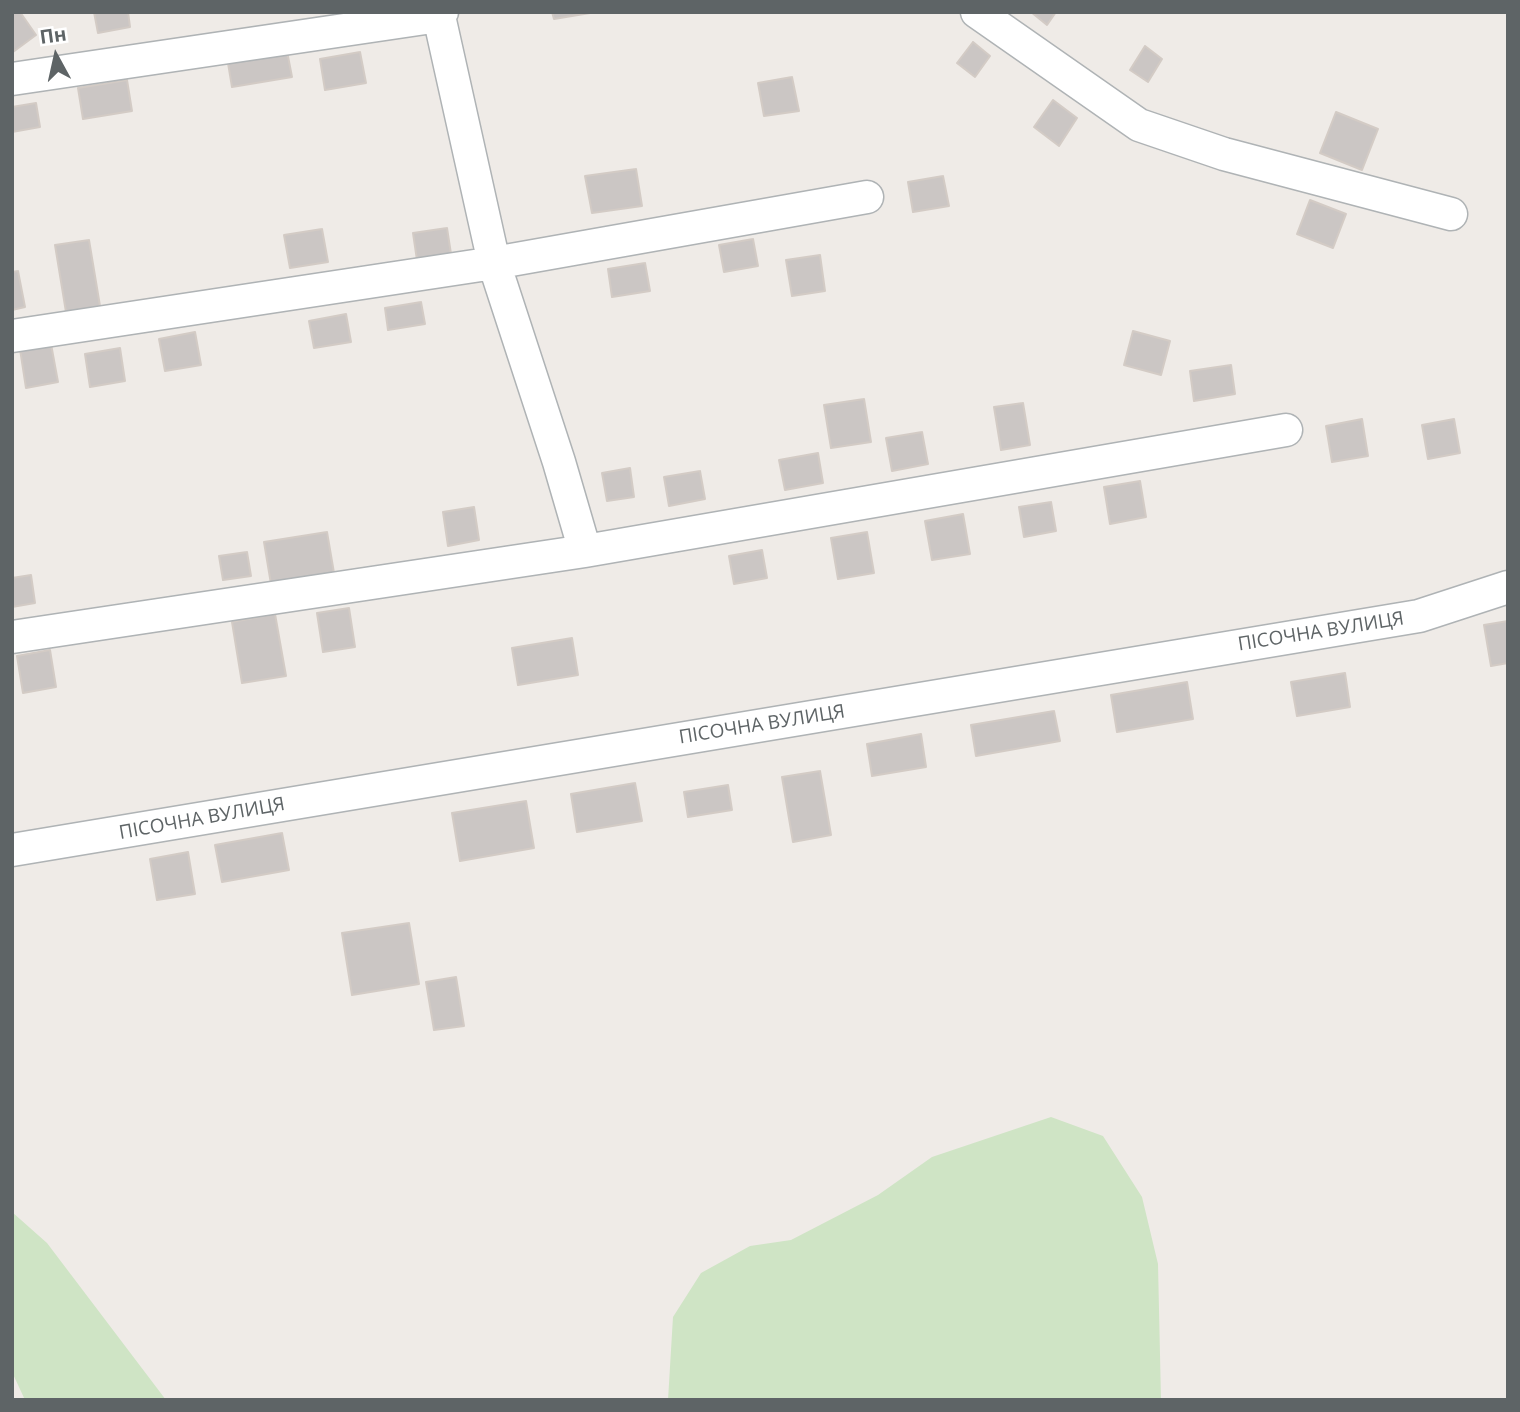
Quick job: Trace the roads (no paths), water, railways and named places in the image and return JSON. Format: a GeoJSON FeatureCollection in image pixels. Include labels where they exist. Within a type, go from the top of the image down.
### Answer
{"type":"FeatureCollection","features":[{"type":"Feature","properties":{"kind":"street"},"geometry":{"type":"LineString","coordinates":[[977,12],[1139,125],[1224,154],[1451,214]]}},
{"type":"Feature","properties":{"kind":"street"},"geometry":{"type":"LineString","coordinates":[[12,79],[441,14],[494,263],[585,551]]}},
{"type":"Feature","properties":{"kind":"street"},"geometry":{"type":"LineString","coordinates":[[12,336],[494,263],[867,197]]}},
{"type":"Feature","properties":{"kind":"street"},"geometry":{"type":"LineString","coordinates":[[12,637],[585,551],[1286,430]]}},
{"type":"Feature","properties":{"kind":"street","name":"ПІСОЧНА ВУЛИЦЯ"},"geometry":{"type":"LineString","coordinates":[[12,850],[1419,616],[1508,587]]}}]}
